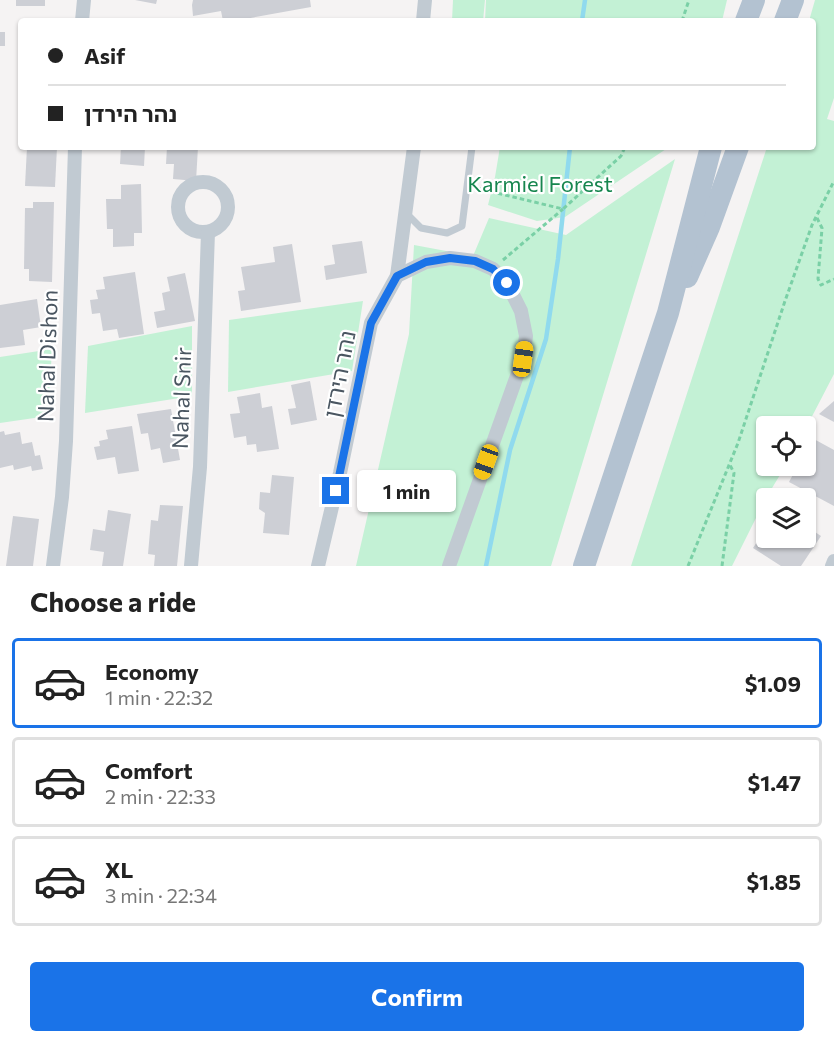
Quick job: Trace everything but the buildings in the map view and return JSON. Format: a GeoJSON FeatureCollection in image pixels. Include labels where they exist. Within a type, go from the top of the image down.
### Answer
{"type":"FeatureCollection","features":[{"type":"Feature","properties":{"kind":"main road"},"geometry":{"type":"LineString","coordinates":[[747,18],[752,0]]}},
{"type":"Feature","properties":{"kind":"main road"},"geometry":{"type":"LineString","coordinates":[[786,18],[793,0]]}},
{"type":"Feature","properties":{"kind":"main road"},"geometry":{"type":"LineString","coordinates":[[584,566],[668,313],[710,150]]}},
{"type":"Feature","properties":{"kind":"main road"},"geometry":{"type":"LineString","coordinates":[[668,313],[709,226],[737,150]]}},
{"type":"Feature","properties":{"kind":"street"},"geometry":{"type":"LineString","coordinates":[[82,18],[84,0]]}},
{"type":"Feature","properties":{"kind":"street"},"geometry":{"type":"LineString","coordinates":[[423,18],[425,0]]}},
{"type":"Feature","properties":{"kind":"street","name":"Nahal Dishon"},"geometry":{"type":"LineString","coordinates":[[53,566],[65,460],[75,150]]}},
{"type":"Feature","properties":{"kind":"street"},"geometry":{"type":"LineString","coordinates":[[397,276],[414,150]]}},
{"type":"Feature","properties":{"kind":"street","name":"Nahal Snir"},"geometry":{"type":"LineString","coordinates":[[191,566],[200,468],[208,232]]}},
{"type":"Feature","properties":{"kind":"street"},"geometry":{"type":"LineString","coordinates":[[397,276],[426,262],[450,258],[475,261],[493,269],[507,283],[521,311],[526,336],[523,359],[449,566]]}},
{"type":"Feature","properties":{"kind":"street","name":"נהר הירדן"},"geometry":{"type":"LineString","coordinates":[[318,566],[371,323],[397,276]]}},
{"type":"Feature","properties":{"kind":"street"},"geometry":{"type":"LineString","coordinates":[[832,566],[834,561]]}},
{"type":"Feature","properties":{"kind":"lane"},"geometry":{"type":"LineString","coordinates":[[406,213],[421,228],[447,233],[462,226],[472,150]]}},
{"type":"Feature","properties":{"kind":"path"},"geometry":{"type":"LineString","coordinates":[[683,18],[689,0]]}},
{"type":"Feature","properties":{"kind":"path"},"geometry":{"type":"LineString","coordinates":[[493,269],[563,209],[621,156],[624,150]]}},
{"type":"Feature","properties":{"kind":"path"},"geometry":{"type":"LineString","coordinates":[[688,566],[730,465],[784,301],[812,225],[834,181]]}},
{"type":"Feature","properties":{"kind":"path"},"geometry":{"type":"LineString","coordinates":[[467,186],[563,209]]}},
{"type":"Feature","properties":{"kind":"path"},"geometry":{"type":"LineString","coordinates":[[817,219],[822,228],[818,279],[821,285],[834,279]]}},
{"type":"Feature","properties":{"kind":"path"},"geometry":{"type":"LineString","coordinates":[[722,566],[734,473],[730,465]]}},
{"type":"Feature","properties":{"kind":"green space"},"geometry":{"type":"Polygon","coordinates":[[[453,0],[485,0],[483,18],[452,18],[453,0]]]}},
{"type":"Feature","properties":{"kind":"green space"},"geometry":{"type":"Polygon","coordinates":[[[486,0],[727,0],[723,18],[485,18],[486,0]]]}},
{"type":"Feature","properties":{"kind":"green space"},"geometry":{"type":"Polygon","coordinates":[[[815,0],[834,0],[834,98],[827,119],[834,121],[834,374],[812,416],[756,416],[756,476],[779,476],[772,488],[756,488],[756,518],[732,566],[631,566],[766,150],[816,150],[816,18],[810,18],[815,0]]]}},
{"type":"Feature","properties":{"kind":"green space","name":"Karmiel Forest"},"geometry":{"type":"Polygon","coordinates":[[[500,150],[665,150],[565,217],[537,221],[488,205],[500,150]]]}},
{"type":"Feature","properties":{"kind":"green space"},"geometry":{"type":"Polygon","coordinates":[[[675,159],[551,566],[356,566],[409,334],[414,245],[473,256],[489,218],[566,235],[675,159]]]}},
{"type":"Feature","properties":{"kind":"green space"},"geometry":{"type":"Polygon","coordinates":[[[363,301],[352,371],[228,392],[229,320],[363,301]]]}},
{"type":"Feature","properties":{"kind":"green space"},"geometry":{"type":"Polygon","coordinates":[[[192,326],[192,396],[85,413],[88,346],[192,326]]]}},
{"type":"Feature","properties":{"kind":"green space"},"geometry":{"type":"Polygon","coordinates":[[[52,349],[48,416],[0,423],[0,357],[52,349]]]}},
{"type":"Feature","properties":{"kind":"waterway"},"geometry":{"type":"LineString","coordinates":[[582,18],[585,0]]}},
{"type":"Feature","properties":{"kind":"waterway"},"geometry":{"type":"LineString","coordinates":[[486,566],[510,450],[546,339],[558,259],[570,150]]}},
{"type":"Feature","properties":{"kind":"route"},"geometry":{"type":"LineString","coordinates":[[336,491],[371,323],[397,276],[426,262],[450,258],[475,261],[493,269],[507,283]]}}]}
